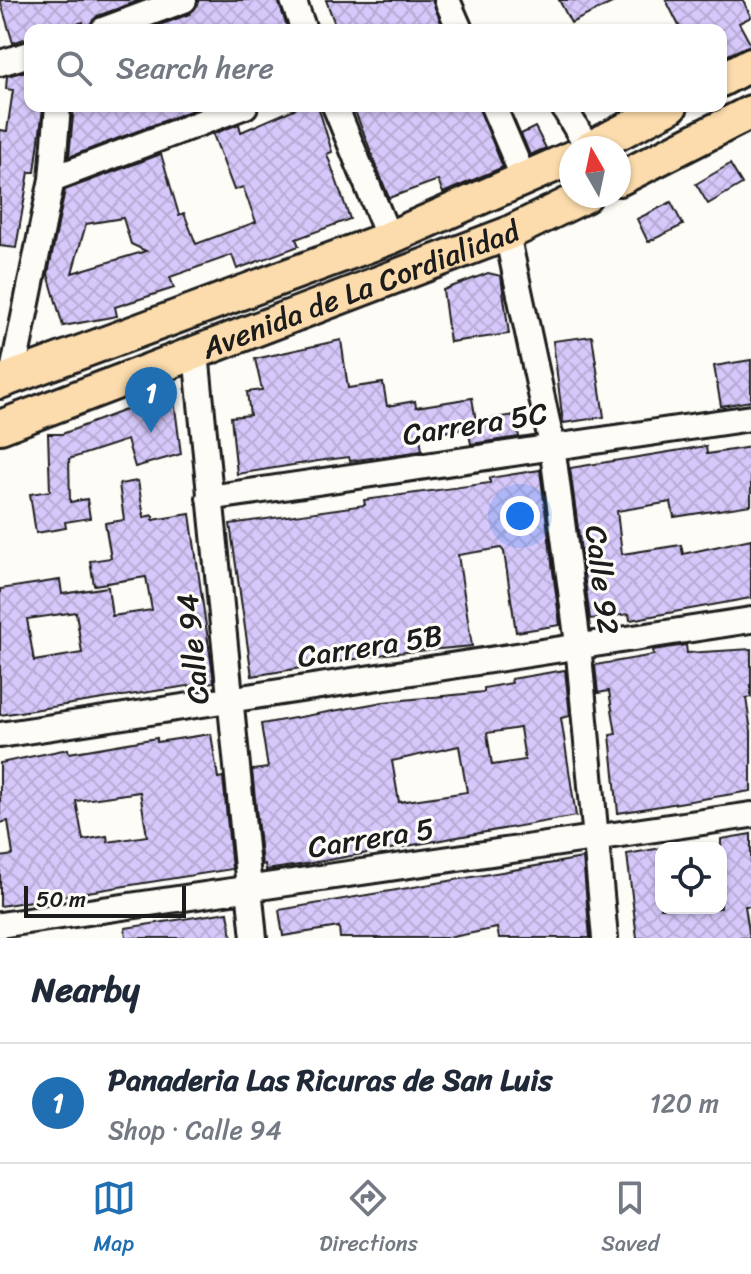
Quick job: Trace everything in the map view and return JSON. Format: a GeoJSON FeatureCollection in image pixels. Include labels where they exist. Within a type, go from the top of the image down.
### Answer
{"type":"FeatureCollection","features":[{"type":"Feature","properties":{"kind":"main road"},"geometry":{"type":"LineString","coordinates":[[727,77],[751,64]]}},
{"type":"Feature","properties":{"kind":"main road"},"geometry":{"type":"LineString","coordinates":[[612,136],[659,112]]}},
{"type":"Feature","properties":{"kind":"main road"},"geometry":{"type":"LineString","coordinates":[[631,173],[751,112]]}},
{"type":"Feature","properties":{"kind":"main road","name":"Avenida de La Cordialidad"},"geometry":{"type":"LineString","coordinates":[[6,380],[389,238],[559,164]]}},
{"type":"Feature","properties":{"kind":"main road","name":"Avenida de La Cordialidad"},"geometry":{"type":"LineString","coordinates":[[0,427],[507,234],[560,208]]}},
{"type":"Feature","properties":{"kind":"street"},"geometry":{"type":"LineString","coordinates":[[119,24],[184,0]]}},
{"type":"Feature","properties":{"kind":"street"},"geometry":{"type":"LineString","coordinates":[[293,0],[302,24]]}},
{"type":"Feature","properties":{"kind":"street"},"geometry":{"type":"LineString","coordinates":[[447,0],[457,24]]}},
{"type":"Feature","properties":{"kind":"street"},"geometry":{"type":"LineString","coordinates":[[0,63],[24,56]]}},
{"type":"Feature","properties":{"kind":"street"},"geometry":{"type":"LineString","coordinates":[[6,380],[52,179],[58,112]]}},
{"type":"Feature","properties":{"kind":"street"},"geometry":{"type":"LineString","coordinates":[[52,179],[229,112]]}},
{"type":"Feature","properties":{"kind":"street"},"geometry":{"type":"LineString","coordinates":[[337,112],[389,238]]}},
{"type":"Feature","properties":{"kind":"street"},"geometry":{"type":"LineString","coordinates":[[496,112],[525,181]]}},
{"type":"Feature","properties":{"kind":"street"},"geometry":{"type":"LineString","coordinates":[[567,112],[582,136]]}},
{"type":"Feature","properties":{"kind":"street","name":"Calle 92"},"geometry":{"type":"LineString","coordinates":[[507,234],[552,445],[578,644],[605,938]]}},
{"type":"Feature","properties":{"kind":"street","name":"Calle 94"},"geometry":{"type":"LineString","coordinates":[[196,353],[254,938]]}},
{"type":"Feature","properties":{"kind":"street","name":"Carrera 5C"},"geometry":{"type":"LineString","coordinates":[[209,498],[751,418]]}},
{"type":"Feature","properties":{"kind":"street","name":"Carrera 5B"},"geometry":{"type":"LineString","coordinates":[[0,735],[231,702],[578,644],[751,620]]}},
{"type":"Feature","properties":{"kind":"street","name":"Carrera 5"},"geometry":{"type":"LineString","coordinates":[[0,925],[751,815]]}},
{"type":"Feature","properties":{"kind":"building"},"geometry":{"type":"Polygon","coordinates":[[[0,0],[141,0],[97,16],[92,24],[24,24],[24,39],[13,43],[0,0]]]}},
{"type":"Feature","properties":{"kind":"building"},"geometry":{"type":"Polygon","coordinates":[[[199,0],[278,0],[286,24],[162,24],[190,14],[199,0]]]}},
{"type":"Feature","properties":{"kind":"building"},"geometry":{"type":"Polygon","coordinates":[[[326,0],[432,0],[442,24],[335,24],[326,0]]]}},
{"type":"Feature","properties":{"kind":"building"},"geometry":{"type":"Polygon","coordinates":[[[559,0],[618,0],[571,23],[559,0]]]}},
{"type":"Feature","properties":{"kind":"building"},"geometry":{"type":"Polygon","coordinates":[[[666,0],[743,0],[751,17],[739,23],[751,45],[727,55],[727,24],[678,24],[666,0]]]}},
{"type":"Feature","properties":{"kind":"building"},"geometry":{"type":"Polygon","coordinates":[[[24,72],[24,112],[42,112],[35,172],[29,172],[16,248],[0,246],[0,130],[7,131],[13,90],[6,89],[7,76],[24,72]]]}},
{"type":"Feature","properties":{"kind":"building"},"geometry":{"type":"Polygon","coordinates":[[[73,112],[187,112],[69,157],[73,112]]]}},
{"type":"Feature","properties":{"kind":"building"},"geometry":{"type":"Polygon","coordinates":[[[287,112],[320,112],[332,152],[327,154],[350,219],[296,239],[299,246],[237,269],[232,255],[170,277],[174,288],[115,307],[117,316],[63,326],[48,274],[65,190],[161,154],[179,215],[184,213],[196,244],[256,222],[243,187],[234,190],[213,134],[239,124],[241,132],[287,112]],[[123,218],[86,224],[72,273],[146,251],[131,244],[123,218]]]}},
{"type":"Feature","properties":{"kind":"building"},"geometry":{"type":"Polygon","coordinates":[[[355,112],[480,112],[503,167],[443,193],[438,180],[389,198],[355,112]]]}},
{"type":"Feature","properties":{"kind":"building"},"geometry":{"type":"Polygon","coordinates":[[[535,127],[546,148],[530,155],[521,134],[535,127]]]}},
{"type":"Feature","properties":{"kind":"building"},"geometry":{"type":"Polygon","coordinates":[[[730,164],[742,184],[708,204],[696,184],[730,164]]]}},
{"type":"Feature","properties":{"kind":"building"},"geometry":{"type":"Polygon","coordinates":[[[671,202],[683,225],[648,242],[637,219],[671,202]]]}},
{"type":"Feature","properties":{"kind":"building"},"geometry":{"type":"Polygon","coordinates":[[[488,273],[501,276],[509,334],[450,342],[443,290],[488,273]]]}},
{"type":"Feature","properties":{"kind":"building"},"geometry":{"type":"Polygon","coordinates":[[[592,336],[604,417],[563,423],[553,341],[592,336]]]}},
{"type":"Feature","properties":{"kind":"building"},"geometry":{"type":"Polygon","coordinates":[[[341,340],[348,388],[383,383],[387,406],[415,401],[416,407],[472,398],[476,421],[515,415],[519,437],[471,444],[468,428],[420,436],[422,451],[350,461],[349,457],[237,474],[231,417],[250,415],[247,392],[262,390],[255,359],[341,340]]]}},
{"type":"Feature","properties":{"kind":"building"},"geometry":{"type":"Polygon","coordinates":[[[751,360],[751,401],[721,406],[714,366],[751,360]]]}},
{"type":"Feature","properties":{"kind":"building"},"geometry":{"type":"Polygon","coordinates":[[[173,392],[181,454],[135,467],[127,440],[69,459],[70,502],[87,499],[90,518],[65,522],[66,528],[36,533],[30,494],[50,491],[48,434],[62,434],[173,392]]]}},
{"type":"Feature","properties":{"kind":"building"},"geometry":{"type":"Polygon","coordinates":[[[706,446],[707,454],[751,447],[751,505],[674,517],[671,502],[617,511],[622,554],[681,545],[683,554],[751,539],[751,598],[630,620],[629,614],[590,619],[570,468],[706,446]]]}},
{"type":"Feature","properties":{"kind":"building"},"geometry":{"type":"Polygon","coordinates":[[[540,470],[560,625],[516,632],[501,548],[458,555],[472,646],[386,654],[252,676],[230,524],[365,505],[364,500],[490,483],[490,478],[540,470]]]}},
{"type":"Feature","properties":{"kind":"building"},"geometry":{"type":"Polygon","coordinates":[[[138,481],[144,517],[153,515],[153,520],[190,514],[214,682],[0,715],[0,589],[60,580],[62,594],[108,587],[112,616],[152,610],[146,577],[94,585],[90,561],[111,558],[105,523],[124,520],[119,484],[138,481]],[[76,612],[27,619],[34,661],[82,653],[76,612]]]}},
{"type":"Feature","properties":{"kind":"building"},"geometry":{"type":"Polygon","coordinates":[[[686,645],[687,653],[751,649],[751,697],[746,698],[751,731],[751,791],[618,813],[610,735],[616,734],[609,691],[598,693],[595,665],[654,655],[653,650],[686,645]]]}},
{"type":"Feature","properties":{"kind":"building"},"geometry":{"type":"Polygon","coordinates":[[[565,670],[570,716],[561,718],[576,816],[306,864],[266,870],[265,864],[262,865],[252,770],[268,768],[261,724],[383,702],[484,692],[484,688],[512,683],[511,679],[565,670]],[[520,728],[487,733],[492,765],[525,760],[520,728]],[[459,746],[392,761],[399,802],[467,792],[459,746]]]}},
{"type":"Feature","properties":{"kind":"building"},"geometry":{"type":"Polygon","coordinates":[[[211,734],[218,778],[223,777],[232,869],[0,906],[0,857],[13,855],[8,821],[0,823],[0,763],[68,749],[69,753],[157,738],[157,742],[211,734]],[[140,792],[76,801],[83,840],[107,836],[108,842],[147,836],[140,792]]]}},
{"type":"Feature","properties":{"kind":"building"},"geometry":{"type":"Polygon","coordinates":[[[751,834],[751,906],[745,906],[750,938],[637,938],[627,854],[655,849],[655,914],[727,914],[727,842],[721,842],[721,839],[751,834]]]}},
{"type":"Feature","properties":{"kind":"building"},"geometry":{"type":"Polygon","coordinates":[[[583,858],[590,938],[499,938],[497,928],[448,938],[340,938],[339,927],[283,936],[279,910],[583,858]]]}},
{"type":"Feature","properties":{"kind":"building"},"geometry":{"type":"Polygon","coordinates":[[[228,912],[232,938],[126,938],[125,928],[228,912]]]}},
{"type":"Feature","properties":{"kind":"place","name":"Panaderia Las Ricuras de San Luis"},"geometry":{"type":"Point","coordinates":[151,433]}}]}
